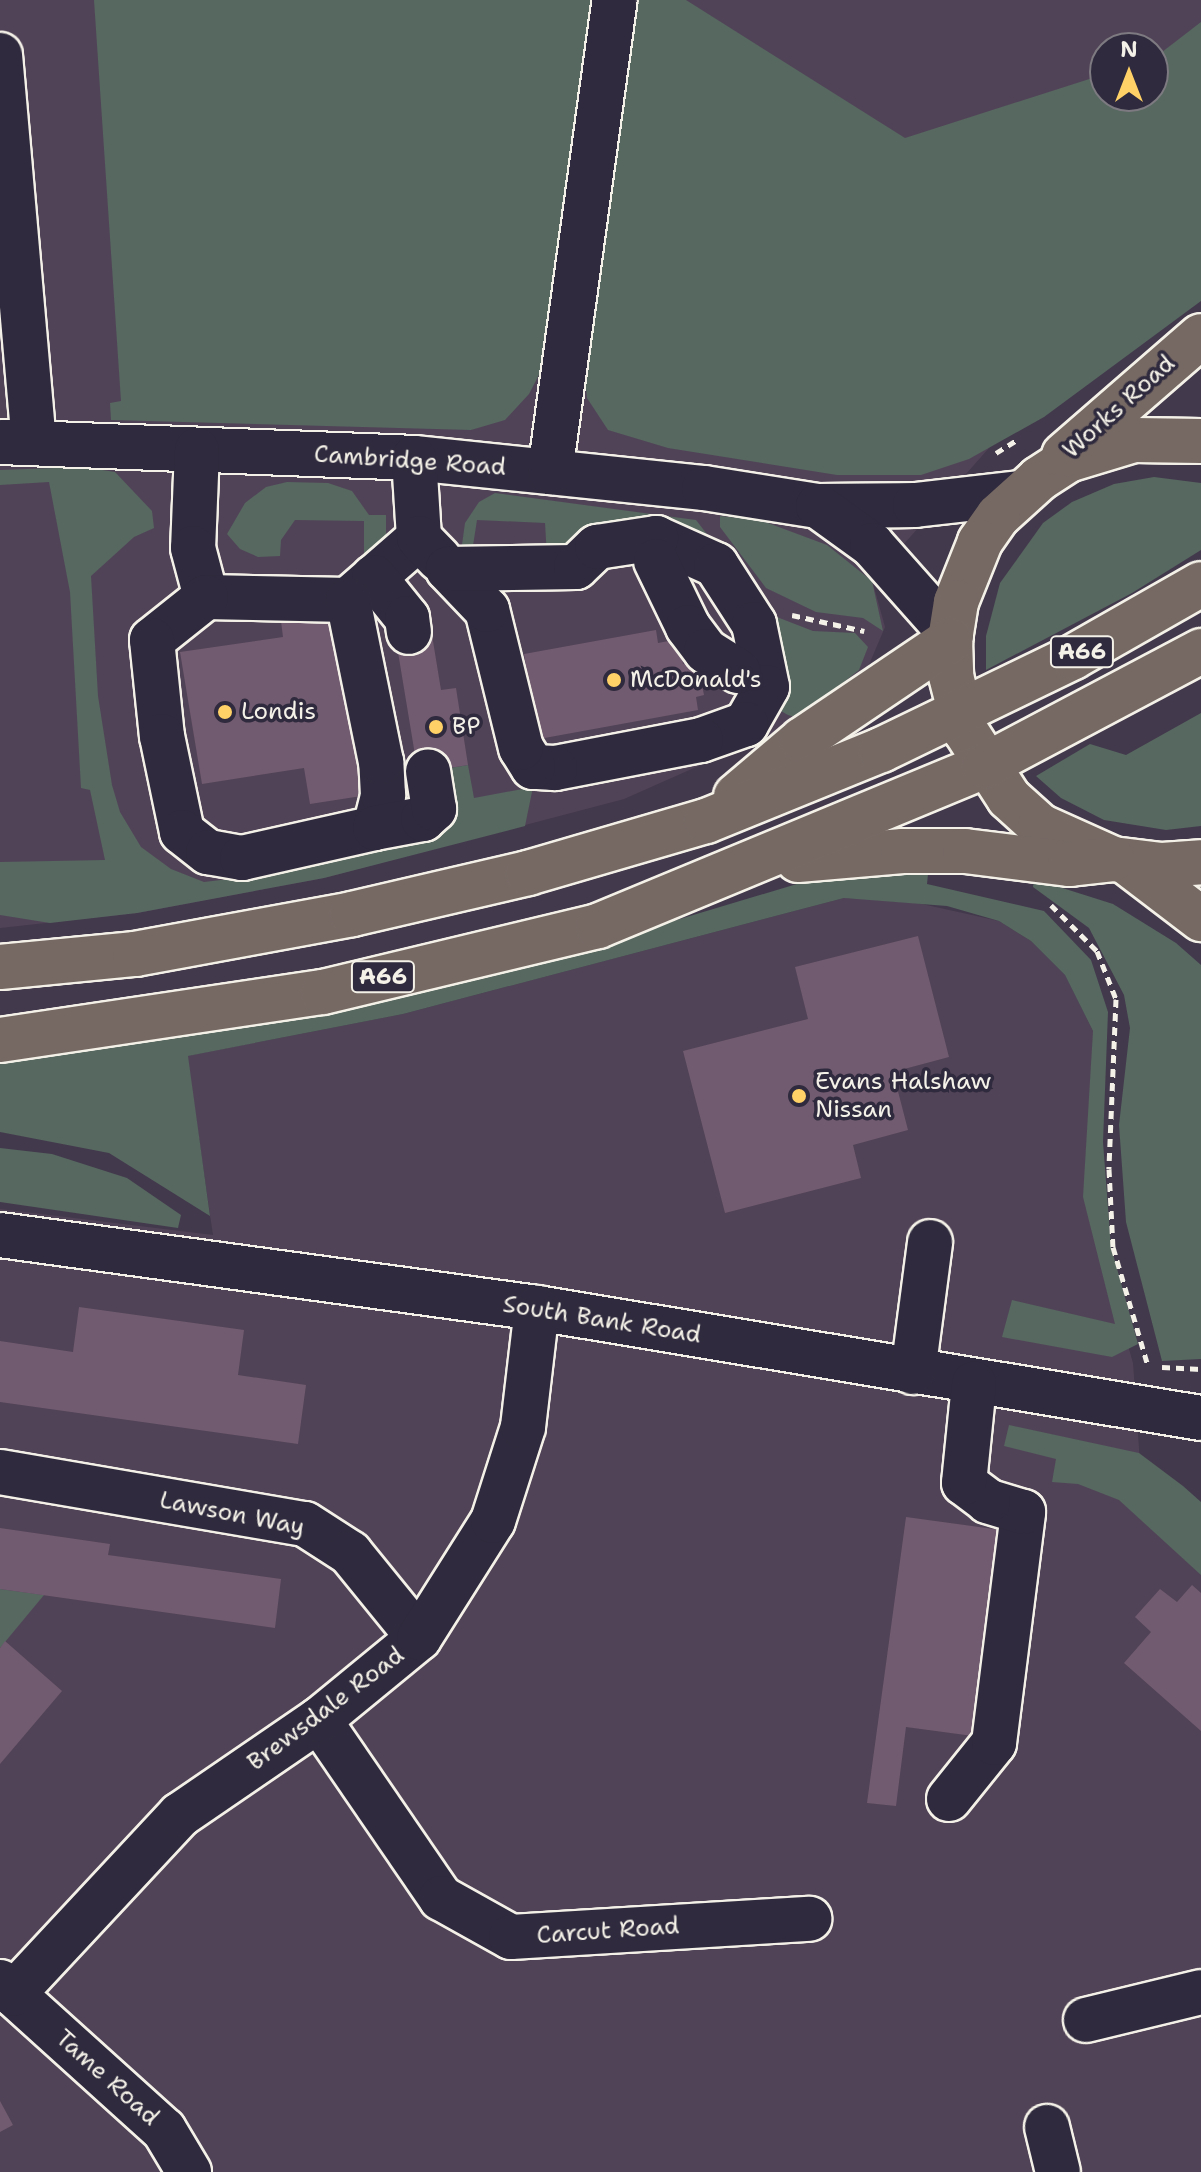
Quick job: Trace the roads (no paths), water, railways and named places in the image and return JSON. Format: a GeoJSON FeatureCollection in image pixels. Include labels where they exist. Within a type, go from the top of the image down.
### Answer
{"type":"FeatureCollection","features":[{"type":"Feature","properties":{"kind":"main road","name":"Works Road"},"geometry":{"type":"LineString","coordinates":[[1030,486],[1201,336]]}},
{"type":"Feature","properties":{"kind":"main road"},"geometry":{"type":"LineString","coordinates":[[1201,441],[1134,440],[1068,460],[1030,486],[980,542],[956,602],[951,637],[958,710],[984,766],[1040,826],[1119,860],[1201,919]]}},
{"type":"Feature","properties":{"kind":"main road","name":"A66"},"geometry":{"type":"LineString","coordinates":[[0,967],[135,954],[352,914],[528,873],[706,821],[881,750],[958,710],[1073,657],[1201,584]]}},
{"type":"Feature","properties":{"kind":"main road","name":"A66"},"geometry":{"type":"LineString","coordinates":[[706,821],[802,740],[951,637]]}},
{"type":"Feature","properties":{"kind":"main road","name":"A66"},"geometry":{"type":"LineString","coordinates":[[0,1040],[323,992],[598,926],[754,865],[984,766],[1201,651]]}},
{"type":"Feature","properties":{"kind":"main road","name":"A66"},"geometry":{"type":"LineString","coordinates":[[754,865],[903,851],[965,851],[1070,864],[1119,860]]}},
{"type":"Feature","properties":{"kind":"main road"},"geometry":{"type":"LineString","coordinates":[[1119,860],[1201,862]]}},
{"type":"Feature","properties":{"kind":"street"},"geometry":{"type":"LineString","coordinates":[[550,472],[615,0]]}},
{"type":"Feature","properties":{"kind":"street"},"geometry":{"type":"LineString","coordinates":[[0,55],[17,442]]}},
{"type":"Feature","properties":{"kind":"street","name":"Cambridge Road"},"geometry":{"type":"LineString","coordinates":[[17,442],[414,458],[818,506],[915,505],[1030,486]]}},
{"type":"Feature","properties":{"kind":"street"},"geometry":{"type":"LineString","coordinates":[[197,450],[193,548],[206,597]]}},
{"type":"Feature","properties":{"kind":"street"},"geometry":{"type":"LineString","coordinates":[[414,458],[433,553],[487,610],[521,748],[533,767],[555,768],[701,740],[746,724],[767,687],[754,624],[716,565],[656,538],[597,547],[576,567]]}},
{"type":"Feature","properties":{"kind":"street","name":"Cambridge Road"},"geometry":{"type":"LineString","coordinates":[[818,506],[872,545],[951,637]]}},
{"type":"Feature","properties":{"kind":"street"},"geometry":{"type":"LineString","coordinates":[[428,771],[434,809],[423,819],[242,858],[208,852],[182,832],[162,736],[152,640],[206,597],[361,589],[433,553],[576,567],[656,561],[690,573],[721,612],[740,651],[737,682],[719,708],[521,748]]}},
{"type":"Feature","properties":{"kind":"street"},"geometry":{"type":"LineString","coordinates":[[361,589],[407,618],[409,632]]}},
{"type":"Feature","properties":{"kind":"street"},"geometry":{"type":"LineString","coordinates":[[361,589],[383,795],[375,828]]}},
{"type":"Feature","properties":{"kind":"street","name":"South Bank Road"},"geometry":{"type":"LineString","coordinates":[[0,1235],[537,1308],[974,1384],[1188,1412]]}},
{"type":"Feature","properties":{"kind":"street"},"geometry":{"type":"LineString","coordinates":[[913,1372],[930,1242]]}},
{"type":"Feature","properties":{"kind":"street","name":"Brewsdale Road"},"geometry":{"type":"LineString","coordinates":[[6,1988],[180,1815],[319,1720],[419,1638],[493,1521],[523,1427],[537,1308]]}},
{"type":"Feature","properties":{"kind":"street"},"geometry":{"type":"LineString","coordinates":[[949,1799],[994,1743],[1023,1512],[988,1501],[964,1483],[974,1384]]}},
{"type":"Feature","properties":{"kind":"street","name":"Lawson Way"},"geometry":{"type":"LineString","coordinates":[[0,1472],[305,1524],[350,1553],[419,1638]]}},
{"type":"Feature","properties":{"kind":"street","name":"Carcut Road"},"geometry":{"type":"LineString","coordinates":[[319,1720],[441,1898],[511,1937],[809,1919]]}},
{"type":"Feature","properties":{"kind":"street","name":"Tame Road"},"geometry":{"type":"LineString","coordinates":[[6,1988],[164,2130],[189,2172]]}},
{"type":"Feature","properties":{"kind":"street"},"geometry":{"type":"LineString","coordinates":[[1086,2020],[1201,1992]]}},
{"type":"Feature","properties":{"kind":"street"},"geometry":{"type":"LineString","coordinates":[[1047,2127],[1058,2172]]}},
{"type":"Feature","properties":{"kind":"place","name":"McDonald's"},"geometry":{"type":"Point","coordinates":[614,680]}},
{"type":"Feature","properties":{"kind":"place","name":"Londis"},"geometry":{"type":"Point","coordinates":[225,712]}},
{"type":"Feature","properties":{"kind":"place","name":"BP"},"geometry":{"type":"Point","coordinates":[436,727]}},
{"type":"Feature","properties":{"kind":"place","name":"Evans Halshaw Nissan"},"geometry":{"type":"Point","coordinates":[799,1096]}}]}
